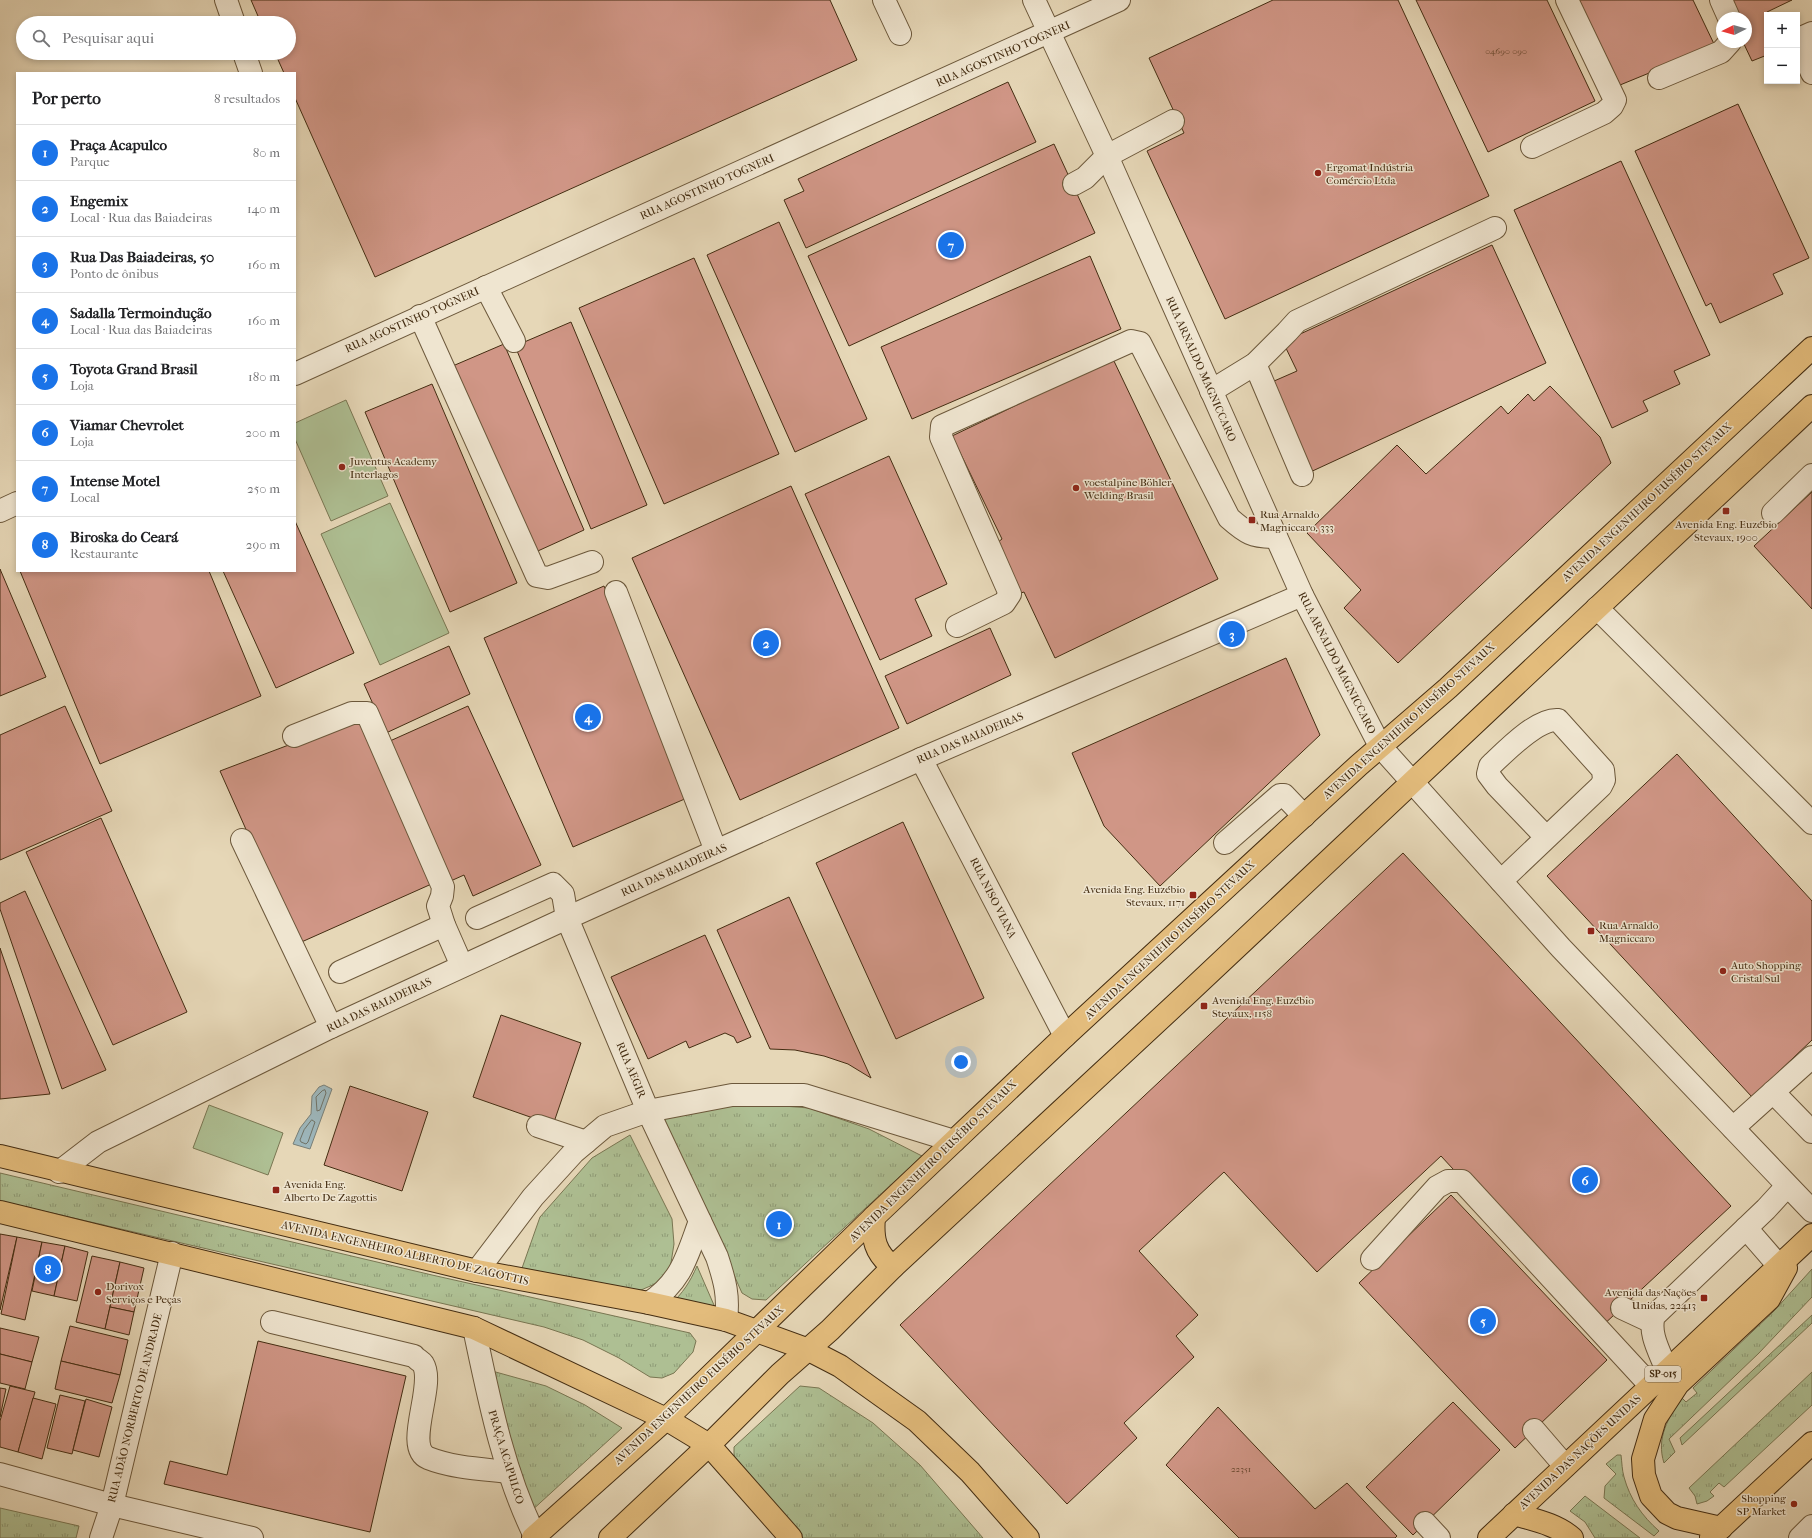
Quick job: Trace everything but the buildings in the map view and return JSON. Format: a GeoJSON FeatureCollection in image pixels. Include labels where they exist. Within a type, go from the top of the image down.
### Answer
{"type":"FeatureCollection","features":[{"type":"Feature","properties":{"kind":"main road","name":"AVENIDA ENGENHEIRO EUSÉBIO STEVAUX"},"geometry":{"type":"LineString","coordinates":[[534,1537],[666,1419],[874,1217],[1065,1036],[1380,746],[1448,688],[1808,353]]}},
{"type":"Feature","properties":{"kind":"main road"},"geometry":{"type":"LineString","coordinates":[[610,1538],[709,1445],[780,1374],[809,1350],[893,1267],[1412,783],[1812,406]]}},
{"type":"Feature","properties":{"kind":"main road","name":"AVENIDA ENGENHEIRO ALBERTO DE ZAGOTTIS"},"geometry":{"type":"LineString","coordinates":[[0,1156],[59,1172],[477,1271],[649,1303],[726,1320],[809,1350],[840,1366],[917,1421],[970,1472],[1028,1538]]}},
{"type":"Feature","properties":{"kind":"main road"},"geometry":{"type":"LineString","coordinates":[[0,1212],[474,1328],[666,1419],[709,1445],[791,1538]]}},
{"type":"Feature","properties":{"kind":"main road"},"geometry":{"type":"LineString","coordinates":[[874,1217],[874,1244],[879,1254],[893,1267]]}},
{"type":"Feature","properties":{"kind":"main road"},"geometry":{"type":"LineString","coordinates":[[1805,1242],[1769,1299],[1678,1384],[1655,1419],[1643,1460],[1644,1475],[1652,1496],[1667,1513],[1716,1533],[1812,1443]]}},
{"type":"Feature","properties":{"kind":"main road","name":"AVENIDA DAS NAÇÕES UNIDAS"},"geometry":{"type":"LineString","coordinates":[[1489,1538],[1805,1242]]}},
{"type":"Feature","properties":{"kind":"main road"},"geometry":{"type":"LineString","coordinates":[[1514,1514],[1547,1523],[1566,1532],[1572,1538]]}},
{"type":"Feature","properties":{"kind":"street"},"geometry":{"type":"LineString","coordinates":[[226,0],[232,16]]}},
{"type":"Feature","properties":{"kind":"street"},"geometry":{"type":"LineString","coordinates":[[884,0],[900,34]]}},
{"type":"Feature","properties":{"kind":"street","name":"RUA ARNALDO MAGNICCARO"},"geometry":{"type":"LineString","coordinates":[[1034,0],[1107,156],[1302,595],[1380,746],[1561,948],[1812,1211]]}},
{"type":"Feature","properties":{"kind":"street","name":"RUA AGOSTINHO TOGNERI"},"geometry":{"type":"LineString","coordinates":[[296,374],[1119,0]]}},
{"type":"Feature","properties":{"kind":"street"},"geometry":{"type":"LineString","coordinates":[[1532,147],[1604,113],[1612,106],[1615,100],[1567,0]]}},
{"type":"Feature","properties":{"kind":"street"},"geometry":{"type":"LineString","coordinates":[[1721,0],[1726,12]]}},
{"type":"Feature","properties":{"kind":"street"},"geometry":{"type":"LineString","coordinates":[[1812,33],[1803,37],[1804,54],[1812,73]]}},
{"type":"Feature","properties":{"kind":"street"},"geometry":{"type":"LineString","coordinates":[[1659,78],[1721,52],[1725,48]]}},
{"type":"Feature","properties":{"kind":"street"},"geometry":{"type":"LineString","coordinates":[[246,60],[251,72]]}},
{"type":"Feature","properties":{"kind":"street"},"geometry":{"type":"LineString","coordinates":[[1074,184],[1085,178],[1107,156],[1173,121]]}},
{"type":"Feature","properties":{"kind":"street"},"geometry":{"type":"LineString","coordinates":[[1211,391],[1255,364],[1297,321],[1495,228]]}},
{"type":"Feature","properties":{"kind":"street"},"geometry":{"type":"LineString","coordinates":[[486,287],[514,341]]}},
{"type":"Feature","properties":{"kind":"street"},"geometry":{"type":"LineString","coordinates":[[420,316],[537,576],[548,578],[592,562]]}},
{"type":"Feature","properties":{"kind":"street"},"geometry":{"type":"LineString","coordinates":[[956,626],[1004,603],[1010,594],[941,437],[942,426],[1130,341],[1140,343],[1229,518],[1245,532],[1258,537],[1276,538]]}},
{"type":"Feature","properties":{"kind":"street"},"geometry":{"type":"LineString","coordinates":[[1255,364],[1302,475]]}},
{"type":"Feature","properties":{"kind":"street"},"geometry":{"type":"LineString","coordinates":[[1773,513],[1812,475]]}},
{"type":"Feature","properties":{"kind":"street"},"geometry":{"type":"LineString","coordinates":[[0,511],[16,503]]}},
{"type":"Feature","properties":{"kind":"street"},"geometry":{"type":"LineString","coordinates":[[616,592],[716,852]]}},
{"type":"Feature","properties":{"kind":"street","name":"RUA DAS BAIADEIRAS"},"geometry":{"type":"LineString","coordinates":[[59,1172],[98,1142],[331,1027],[462,966],[921,759],[1302,595]]}},
{"type":"Feature","properties":{"kind":"street"},"geometry":{"type":"LineString","coordinates":[[1597,608],[1812,823]]}},
{"type":"Feature","properties":{"kind":"street"},"geometry":{"type":"LineString","coordinates":[[294,736],[352,713],[367,714],[443,887],[442,896],[438,906],[462,966]]}},
{"type":"Feature","properties":{"kind":"street"},"geometry":{"type":"LineString","coordinates":[[1501,881],[1546,837],[1580,808],[1601,786],[1604,780],[1603,770],[1558,720],[1553,720],[1542,724],[1518,741],[1490,766],[1488,770],[1488,774],[1497,786],[1546,837]]}},
{"type":"Feature","properties":{"kind":"street","name":"RUA NISO VIANA"},"geometry":{"type":"LineString","coordinates":[[921,759],[1065,1036]]}},
{"type":"Feature","properties":{"kind":"street"},"geometry":{"type":"LineString","coordinates":[[1225,843],[1280,795],[1284,796],[1304,816]]}},
{"type":"Feature","properties":{"kind":"street"},"geometry":{"type":"LineString","coordinates":[[242,840],[331,1027]]}},
{"type":"Feature","properties":{"kind":"street","name":"RUA AEGIR"},"geometry":{"type":"LineString","coordinates":[[477,918],[553,884],[563,894],[567,918],[648,1110],[717,1258],[725,1280],[728,1301],[726,1320]]}},
{"type":"Feature","properties":{"kind":"street"},"geometry":{"type":"LineString","coordinates":[[340,972],[444,924]]}},
{"type":"Feature","properties":{"kind":"street"},"geometry":{"type":"LineString","coordinates":[[1733,1128],[1811,1059]]}},
{"type":"Feature","properties":{"kind":"street"},"geometry":{"type":"LineString","coordinates":[[1773,1092],[1812,1132]]}},
{"type":"Feature","properties":{"kind":"street"},"geometry":{"type":"LineString","coordinates":[[477,1271],[533,1197],[574,1152],[605,1126],[648,1110],[732,1094],[804,1095],[954,1141]]}},
{"type":"Feature","properties":{"kind":"street"},"geometry":{"type":"LineString","coordinates":[[538,1126],[586,1142]]}},
{"type":"Feature","properties":{"kind":"street"},"geometry":{"type":"LineString","coordinates":[[1372,1259],[1437,1187],[1448,1180],[1462,1181],[1651,1386]]}},
{"type":"Feature","properties":{"kind":"street"},"geometry":{"type":"LineString","coordinates":[[1667,1371],[1652,1334],[1652,1322],[1654,1316],[1746,1228],[1787,1186]]}},
{"type":"Feature","properties":{"kind":"street"},"geometry":{"type":"LineString","coordinates":[[649,1303],[663,1294],[676,1278],[682,1268],[700,1221]]}},
{"type":"Feature","properties":{"kind":"street"},"geometry":{"type":"LineString","coordinates":[[1746,1228],[1779,1266]]}},
{"type":"Feature","properties":{"kind":"street","name":"RUA ADÃO NORBERTO DE ANDRADE"},"geometry":{"type":"LineString","coordinates":[[101,1538],[112,1505],[172,1253]]}},
{"type":"Feature","properties":{"kind":"street"},"geometry":{"type":"LineString","coordinates":[[1622,1308],[1652,1322]]}},
{"type":"Feature","properties":{"kind":"street"},"geometry":{"type":"LineString","coordinates":[[272,1322],[414,1356],[423,1365],[426,1378],[418,1437],[419,1450],[426,1458],[459,1466],[509,1472]]}},
{"type":"Feature","properties":{"kind":"street","name":"PRAÇA ACAPULCO"},"geometry":{"type":"LineString","coordinates":[[474,1328],[497,1433],[522,1510],[534,1537]]}},
{"type":"Feature","properties":{"kind":"street"},"geometry":{"type":"LineString","coordinates":[[1534,1430],[1565,1466]]}},
{"type":"Feature","properties":{"kind":"street"},"geometry":{"type":"LineString","coordinates":[[0,1474],[112,1505],[252,1538]]}},
{"type":"Feature","properties":{"kind":"street"},"geometry":{"type":"LineString","coordinates":[[1800,1538],[1812,1526]]}},
{"type":"Feature","properties":{"kind":"green space","name":"Juventus Academy Interlagos"},"geometry":{"type":"Polygon","coordinates":[[[346,400],[388,496],[331,521],[296,441],[296,423],[346,400]]]}},
{"type":"Feature","properties":{"kind":"green space"},"geometry":{"type":"Polygon","coordinates":[[[390,503],[449,633],[380,665],[321,534],[390,503]]]}},
{"type":"Feature","properties":{"kind":"green space"},"geometry":{"type":"Polygon","coordinates":[[[731,1102],[809,1108],[869,1129],[922,1156],[766,1300],[752,1299],[742,1293],[664,1119],[731,1102]]]}},
{"type":"Feature","properties":{"kind":"green space"},"geometry":{"type":"Polygon","coordinates":[[[209,1105],[283,1133],[268,1175],[193,1148],[209,1105]]]}},
{"type":"Feature","properties":{"kind":"green space"},"geometry":{"type":"Polygon","coordinates":[[[630,1135],[672,1219],[674,1244],[670,1269],[655,1284],[634,1293],[521,1271],[540,1217],[592,1158],[630,1135]]]}},
{"type":"Feature","properties":{"kind":"green space"},"geometry":{"type":"Polygon","coordinates":[[[0,1173],[432,1275],[690,1333],[696,1341],[693,1352],[674,1373],[662,1378],[650,1377],[619,1358],[583,1340],[544,1327],[0,1201],[0,1173]]]}},
{"type":"Feature","properties":{"kind":"green space"},"geometry":{"type":"Polygon","coordinates":[[[697,1266],[717,1312],[670,1305],[686,1287],[697,1266]]]}},
{"type":"Feature","properties":{"kind":"green space"},"geometry":{"type":"Polygon","coordinates":[[[1812,1269],[1812,1297],[1759,1353],[1669,1439],[1675,1452],[1664,1463],[1661,1445],[1662,1437],[1672,1413],[1682,1398],[1686,1402],[1697,1393],[1693,1388],[1774,1311],[1812,1269]]]}},
{"type":"Feature","properties":{"kind":"green space"},"geometry":{"type":"Polygon","coordinates":[[[1812,1315],[1812,1323],[1682,1445],[1680,1438],[1812,1315]]]}},
{"type":"Feature","properties":{"kind":"green space"},"geometry":{"type":"Polygon","coordinates":[[[492,1371],[546,1386],[585,1405],[622,1428],[529,1513],[492,1371]]]}},
{"type":"Feature","properties":{"kind":"green space"},"geometry":{"type":"Polygon","coordinates":[[[1812,1372],[1812,1405],[1724,1487],[1719,1483],[1710,1492],[1714,1496],[1707,1501],[1697,1504],[1695,1496],[1689,1488],[1812,1372]]]}},
{"type":"Feature","properties":{"kind":"green space"},"geometry":{"type":"Polygon","coordinates":[[[800,1386],[819,1388],[873,1423],[920,1465],[983,1538],[798,1538],[734,1464],[734,1447],[800,1386]]]}},
{"type":"Feature","properties":{"kind":"green space"},"geometry":{"type":"Polygon","coordinates":[[[1617,1455],[1621,1455],[1624,1477],[1633,1500],[1647,1519],[1659,1531],[1654,1536],[1604,1498],[1605,1486],[1616,1474],[1606,1464],[1617,1455]]]}},
{"type":"Feature","properties":{"kind":"green space"},"geometry":{"type":"Polygon","coordinates":[[[1585,1496],[1640,1538],[1595,1538],[1585,1522],[1570,1511],[1585,1496]]]}},
{"type":"Feature","properties":{"kind":"green space"},"geometry":{"type":"Polygon","coordinates":[[[0,1508],[79,1526],[76,1538],[0,1538],[0,1508]]]}},
{"type":"Feature","properties":{"kind":"water"},"geometry":{"type":"Polygon","coordinates":[[[324,1085],[332,1089],[310,1149],[293,1144],[300,1128],[311,1114],[312,1096],[319,1087],[324,1085]]]}},
{"type":"Feature","properties":{"kind":"place","name":"Ergomat Indústria Comércio Ltda"},"geometry":{"type":"Point","coordinates":[1318,173]}},
{"type":"Feature","properties":{"kind":"place","name":"Intense Motel"},"geometry":{"type":"Point","coordinates":[951,245]}},
{"type":"Feature","properties":{"kind":"place","name":"Juventus Academy Interlagos"},"geometry":{"type":"Point","coordinates":[342,467]}},
{"type":"Feature","properties":{"kind":"place","name":"voestalpine Böhler Welding Brasil"},"geometry":{"type":"Point","coordinates":[1076,488]}},
{"type":"Feature","properties":{"kind":"place","name":"Avenida Eng. Euzébio Stevaux, 1900"},"geometry":{"type":"Point","coordinates":[1726,511]}},
{"type":"Feature","properties":{"kind":"place","name":"Rua Arnaldo Magniccaro, 333"},"geometry":{"type":"Point","coordinates":[1252,520]}},
{"type":"Feature","properties":{"kind":"place","name":"Rua Das Baiadeiras, 50"},"geometry":{"type":"Point","coordinates":[1232,634]}},
{"type":"Feature","properties":{"kind":"place","name":"Engemix"},"geometry":{"type":"Point","coordinates":[766,643]}},
{"type":"Feature","properties":{"kind":"place","name":"Sadalla Termoindução"},"geometry":{"type":"Point","coordinates":[588,717]}},
{"type":"Feature","properties":{"kind":"place","name":"Avenida Eng. Euzébio Stevaux, 1171"},"geometry":{"type":"Point","coordinates":[1193,895]}},
{"type":"Feature","properties":{"kind":"place","name":"Rua Arnaldo Magniccaro"},"geometry":{"type":"Point","coordinates":[1591,931]}},
{"type":"Feature","properties":{"kind":"place","name":"Auto Shopping Cristal Sul"},"geometry":{"type":"Point","coordinates":[1723,971]}},
{"type":"Feature","properties":{"kind":"place","name":"Avenida Eng. Euzébio Stevaux, 1158"},"geometry":{"type":"Point","coordinates":[1204,1006]}},
{"type":"Feature","properties":{"kind":"place","name":"Viamar Chevrolet"},"geometry":{"type":"Point","coordinates":[1585,1180]}},
{"type":"Feature","properties":{"kind":"place","name":"Avenida Eng. Alberto De Zagottis"},"geometry":{"type":"Point","coordinates":[276,1190]}},
{"type":"Feature","properties":{"kind":"place","name":"Praça Acapulco"},"geometry":{"type":"Point","coordinates":[779,1224]}},
{"type":"Feature","properties":{"kind":"place","name":"Biroska do Ceará"},"geometry":{"type":"Point","coordinates":[48,1269]}},
{"type":"Feature","properties":{"kind":"place","name":"Dorivox Serviços e Peças"},"geometry":{"type":"Point","coordinates":[98,1292]}},
{"type":"Feature","properties":{"kind":"place","name":"Avenida das Nações Unidas, 22413"},"geometry":{"type":"Point","coordinates":[1704,1298]}},
{"type":"Feature","properties":{"kind":"place","name":"Toyota Grand Brasil"},"geometry":{"type":"Point","coordinates":[1483,1321]}},
{"type":"Feature","properties":{"kind":"place","name":"Shopping SP Market"},"geometry":{"type":"Point","coordinates":[1794,1504]}}]}
